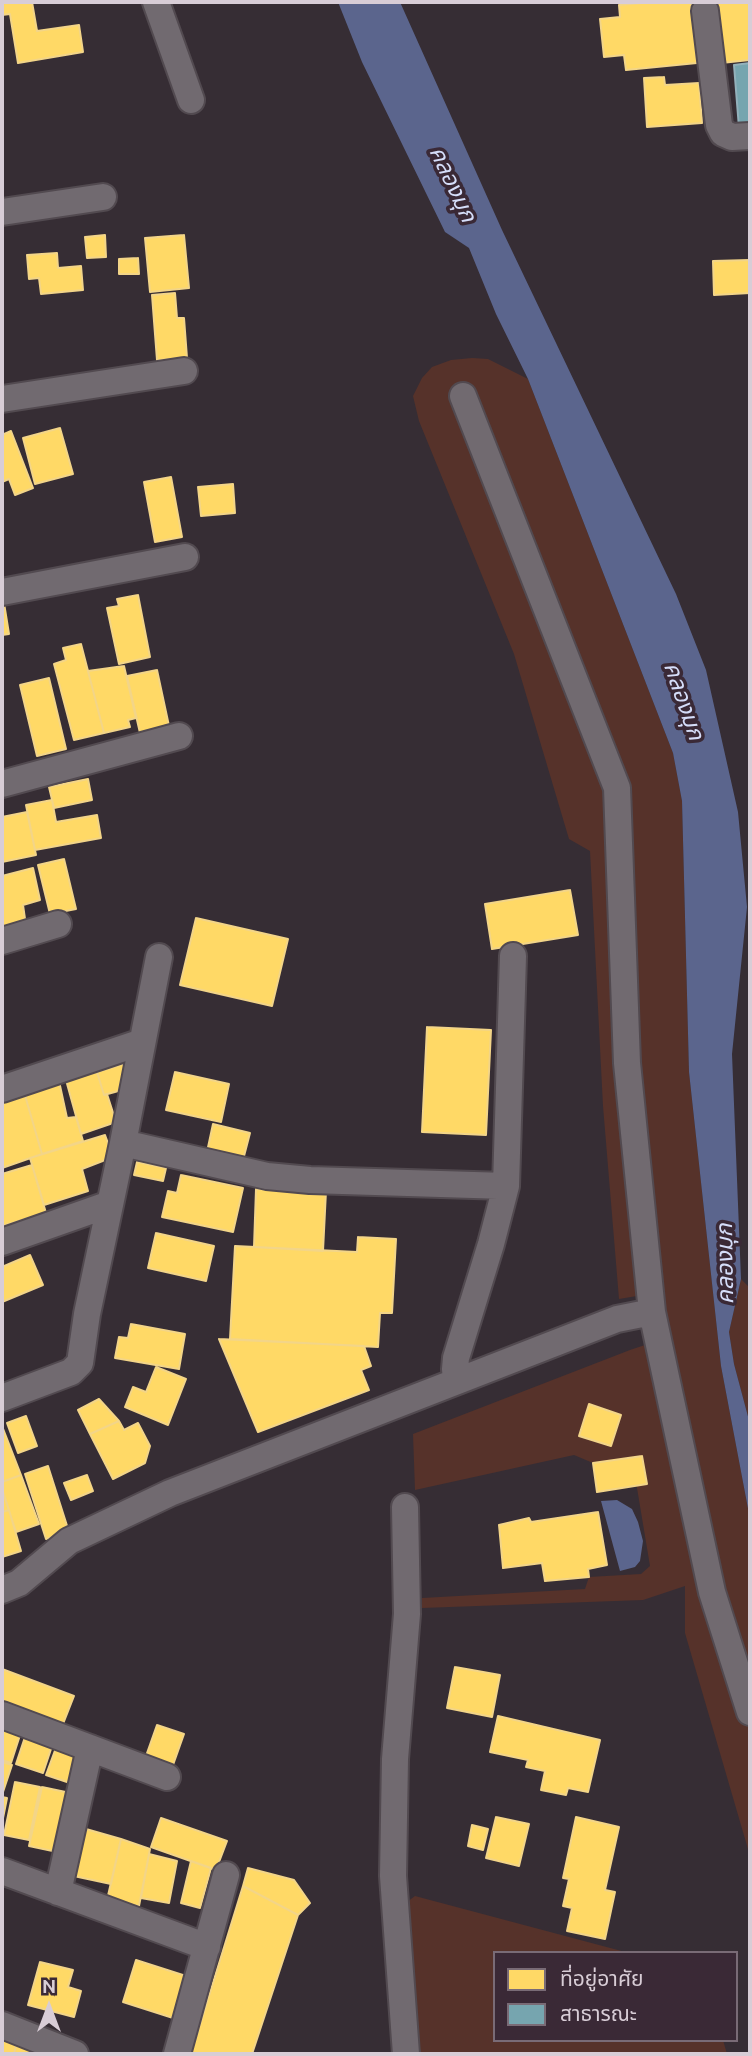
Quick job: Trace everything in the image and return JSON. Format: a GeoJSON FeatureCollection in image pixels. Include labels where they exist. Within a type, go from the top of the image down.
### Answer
{"type":"FeatureCollection","features":[{"type":"Feature","properties":{"kind":"street"},"geometry":{"type":"LineString","coordinates":[[156,2],[191,100]]}},
{"type":"Feature","properties":{"kind":"street"},"geometry":{"type":"LineString","coordinates":[[705,11],[719,125],[723,132],[732,137],[750,136]]}},
{"type":"Feature","properties":{"kind":"street"},"geometry":{"type":"LineString","coordinates":[[2,212],[103,197]]}},
{"type":"Feature","properties":{"kind":"street"},"geometry":{"type":"LineString","coordinates":[[2,399],[184,371]]}},
{"type":"Feature","properties":{"kind":"street"},"geometry":{"type":"LineString","coordinates":[[463,396],[617,788],[627,1063],[652,1312],[712,1592],[750,1712]]}},
{"type":"Feature","properties":{"kind":"street"},"geometry":{"type":"LineString","coordinates":[[2,592],[186,557]]}},
{"type":"Feature","properties":{"kind":"street"},"geometry":{"type":"LineString","coordinates":[[2,784],[179,736]]}},
{"type":"Feature","properties":{"kind":"street"},"geometry":{"type":"LineString","coordinates":[[2,941],[58,924]]}},
{"type":"Feature","properties":{"kind":"street"},"geometry":{"type":"LineString","coordinates":[[456,1381],[456,1358],[506,1186],[513,956]]}},
{"type":"Feature","properties":{"kind":"street"},"geometry":{"type":"LineString","coordinates":[[2,1398],[71,1373],[79,1363],[86,1314],[159,957]]}},
{"type":"Feature","properties":{"kind":"street"},"geometry":{"type":"LineString","coordinates":[[2,1089],[142,1042]]}},
{"type":"Feature","properties":{"kind":"street"},"geometry":{"type":"LineString","coordinates":[[122,1143],[267,1176],[310,1180],[506,1186]]}},
{"type":"Feature","properties":{"kind":"street"},"geometry":{"type":"LineString","coordinates":[[2,1242],[110,1204]]}},
{"type":"Feature","properties":{"kind":"street"},"geometry":{"type":"LineString","coordinates":[[2,1590],[19,1583],[69,1541],[170,1493],[617,1319],[652,1312]]}},
{"type":"Feature","properties":{"kind":"street"},"geometry":{"type":"LineString","coordinates":[[405,1507],[407,1614],[395,1759],[393,1876],[406,2054]]}},
{"type":"Feature","properties":{"kind":"street"},"geometry":{"type":"LineString","coordinates":[[2,1716],[167,1777]]}},
{"type":"Feature","properties":{"kind":"street"},"geometry":{"type":"LineString","coordinates":[[58,1892],[90,1748]]}},
{"type":"Feature","properties":{"kind":"street"},"geometry":{"type":"LineString","coordinates":[[2,1871],[207,1947]]}},
{"type":"Feature","properties":{"kind":"street"},"geometry":{"type":"LineString","coordinates":[[177,2054],[226,1875]]}},
{"type":"Feature","properties":{"kind":"street"},"geometry":{"type":"LineString","coordinates":[[2,2025],[75,2054]]}},
{"type":"Feature","properties":{"kind":"shaded area"},"geometry":{"type":"Polygon","coordinates":[[[488,359],[528,379],[673,753],[682,801],[689,1072],[721,1366],[750,1519],[750,1856],[685,1633],[685,1586],[643,1600],[422,1608],[422,1598],[585,1589],[589,1577],[641,1574],[650,1566],[632,1458],[593,1463],[574,1455],[415,1490],[413,1434],[666,1338],[638,1062],[630,787],[472,385],[448,394],[606,789],[637,1296],[619,1299],[603,1106],[590,851],[569,839],[514,654],[419,421],[413,396],[422,378],[432,367],[451,360],[488,359]]]}},
{"type":"Feature","properties":{"kind":"shaded area"},"geometry":{"type":"Polygon","coordinates":[[[741,1279],[750,1288],[750,1424],[734,1364],[729,1332],[741,1279]]]}},
{"type":"Feature","properties":{"kind":"shaded area"},"geometry":{"type":"Polygon","coordinates":[[[415,1896],[621,1951],[493,1951],[493,2042],[724,2042],[727,2054],[419,2054],[407,1902],[415,1896]]]}},
{"type":"Feature","properties":{"kind":"water","name":"คลองมุก"},"geometry":{"type":"Polygon","coordinates":[[[338,2],[400,2],[502,230],[676,594],[706,670],[738,812],[747,907],[732,1054],[741,1279],[729,1332],[734,1364],[750,1424],[750,1519],[721,1366],[689,1072],[682,801],[673,753],[528,379],[496,314],[469,248],[445,232],[362,62],[338,2]]]}},
{"type":"Feature","properties":{"kind":"water"},"geometry":{"type":"Polygon","coordinates":[[[617,1500],[632,1509],[643,1541],[640,1561],[635,1567],[620,1571],[601,1501],[617,1500]]]}},
{"type":"Feature","properties":{"kind":"building: ที่อยู่อาศัย"},"geometry":{"type":"Polygon","coordinates":[[[2,2],[32,2],[37,31],[79,25],[83,52],[18,63],[10,14],[2,15],[2,2]]]}},
{"type":"Feature","properties":{"kind":"building: ที่อยู่อาศัย"},"geometry":{"type":"Polygon","coordinates":[[[691,2],[697,63],[626,70],[624,55],[604,57],[600,19],[620,17],[619,5],[691,2]]]}},
{"type":"Feature","properties":{"kind":"building: ที่อยู่อาศัย"},"geometry":{"type":"Polygon","coordinates":[[[715,2],[750,2],[750,60],[721,63],[715,2]]]}},
{"type":"Feature","properties":{"kind":"building: ที่อยู่อาศัย"},"geometry":{"type":"Polygon","coordinates":[[[664,77],[665,85],[699,83],[702,123],[647,127],[644,78],[664,77]]]}},
{"type":"Feature","properties":{"kind":"building: ที่อยู่อาศัย"},"geometry":{"type":"Polygon","coordinates":[[[105,235],[106,257],[87,258],[85,237],[105,235]]]}},
{"type":"Feature","properties":{"kind":"building: ที่อยู่อาศัย"},"geometry":{"type":"Polygon","coordinates":[[[184,235],[189,288],[150,292],[145,238],[184,235]]]}},
{"type":"Feature","properties":{"kind":"building: ที่อยู่อาศัย"},"geometry":{"type":"Polygon","coordinates":[[[57,253],[58,268],[81,266],[83,290],[41,294],[39,278],[29,279],[27,255],[57,253]]]}},
{"type":"Feature","properties":{"kind":"building: ที่อยู่อาศัย"},"geometry":{"type":"Polygon","coordinates":[[[138,258],[139,274],[119,274],[119,259],[138,258]]]}},
{"type":"Feature","properties":{"kind":"building: ที่อยู่อาศัย"},"geometry":{"type":"Polygon","coordinates":[[[750,260],[750,293],[714,295],[713,261],[750,260]]]}},
{"type":"Feature","properties":{"kind":"building: ที่อยู่อาศัย"},"geometry":{"type":"Polygon","coordinates":[[[175,293],[177,318],[184,318],[187,358],[157,360],[152,295],[175,293]]]}},
{"type":"Feature","properties":{"kind":"building: ที่อยู่อาศัย"},"geometry":{"type":"Polygon","coordinates":[[[60,428],[73,474],[35,484],[23,438],[60,428]]]}},
{"type":"Feature","properties":{"kind":"building: ที่อยู่อาศัย"},"geometry":{"type":"Polygon","coordinates":[[[11,431],[33,488],[15,495],[9,479],[2,482],[2,435],[11,431]]]}},
{"type":"Feature","properties":{"kind":"building: ที่อยู่อาศัย"},"geometry":{"type":"Polygon","coordinates":[[[171,477],[182,537],[155,542],[144,482],[171,477]]]}},
{"type":"Feature","properties":{"kind":"building: ที่อยู่อาศัย"},"geometry":{"type":"Polygon","coordinates":[[[233,484],[235,513],[201,516],[198,487],[233,484]]]}},
{"type":"Feature","properties":{"kind":"building: ที่อยู่อาศัย"},"geometry":{"type":"Polygon","coordinates":[[[138,595],[150,657],[119,664],[107,608],[119,606],[117,599],[138,595]]]}},
{"type":"Feature","properties":{"kind":"building: ที่อยู่อาศัย"},"geometry":{"type":"Polygon","coordinates":[[[2,603],[9,634],[2,635],[2,603]]]}},
{"type":"Feature","properties":{"kind":"building: ที่อยู่อาศัย"},"geometry":{"type":"Polygon","coordinates":[[[81,644],[104,733],[74,740],[54,664],[66,660],[63,648],[81,644]]]}},
{"type":"Feature","properties":{"kind":"building: ที่อยู่อาศัย"},"geometry":{"type":"Polygon","coordinates":[[[124,666],[136,718],[128,720],[130,727],[104,733],[88,671],[124,666]]]}},
{"type":"Feature","properties":{"kind":"building: ที่อยู่อาศัย"},"geometry":{"type":"Polygon","coordinates":[[[157,670],[169,726],[140,733],[127,676],[157,670]]]}},
{"type":"Feature","properties":{"kind":"building: ที่อยู่อาศัย"},"geometry":{"type":"Polygon","coordinates":[[[49,678],[66,749],[37,756],[20,685],[49,678]]]}},
{"type":"Feature","properties":{"kind":"building: ที่อยู่อาศัย"},"geometry":{"type":"Polygon","coordinates":[[[88,779],[92,800],[54,808],[49,787],[88,779]]]}},
{"type":"Feature","properties":{"kind":"building: ที่อยู่อาศัย"},"geometry":{"type":"Polygon","coordinates":[[[52,800],[56,822],[97,815],[101,838],[35,850],[26,805],[52,800]]]}},
{"type":"Feature","properties":{"kind":"building: ที่อยู่อาศัย"},"geometry":{"type":"Polygon","coordinates":[[[27,812],[36,855],[2,862],[2,817],[27,812]]]}},
{"type":"Feature","properties":{"kind":"building: ที่อยู่อาศัย"},"geometry":{"type":"Polygon","coordinates":[[[64,859],[76,909],[50,914],[38,865],[64,859]]]}},
{"type":"Feature","properties":{"kind":"building: ที่อยู่อาศัย"},"geometry":{"type":"Polygon","coordinates":[[[33,868],[40,900],[23,905],[26,926],[2,932],[2,876],[33,868]]]}},
{"type":"Feature","properties":{"kind":"building: ที่อยู่อาศัย"},"geometry":{"type":"Polygon","coordinates":[[[570,890],[578,935],[492,949],[485,904],[570,890]]]}},
{"type":"Feature","properties":{"kind":"building: ที่อยู่อาศัย"},"geometry":{"type":"Polygon","coordinates":[[[196,918],[288,939],[272,1006],[180,985],[196,918]]]}},
{"type":"Feature","properties":{"kind":"building: ที่อยู่อาศัย"},"geometry":{"type":"Polygon","coordinates":[[[427,1027],[491,1030],[486,1135],[422,1132],[427,1027]]]}},
{"type":"Feature","properties":{"kind":"building: ที่อยู่อาศัย"},"geometry":{"type":"Polygon","coordinates":[[[127,1063],[122,1090],[104,1095],[97,1072],[127,1063]]]}},
{"type":"Feature","properties":{"kind":"building: ที่อยู่อาศัย"},"geometry":{"type":"Polygon","coordinates":[[[97,1072],[116,1122],[81,1134],[66,1080],[97,1072]]]}},
{"type":"Feature","properties":{"kind":"building: ที่อยู่อาศัย"},"geometry":{"type":"Polygon","coordinates":[[[175,1072],[229,1084],[221,1122],[166,1110],[175,1072]]]}},
{"type":"Feature","properties":{"kind":"building: ที่อยู่อาศัย"},"geometry":{"type":"Polygon","coordinates":[[[59,1081],[67,1118],[76,1117],[83,1141],[42,1154],[24,1092],[59,1081]]]}},
{"type":"Feature","properties":{"kind":"building: ที่อยู่อาศัย"},"geometry":{"type":"Polygon","coordinates":[[[24,1092],[42,1154],[2,1168],[2,1101],[24,1092]]]}},
{"type":"Feature","properties":{"kind":"building: ที่อยู่อาศัย"},"geometry":{"type":"Polygon","coordinates":[[[213,1124],[250,1133],[243,1160],[207,1152],[213,1124]]]}},
{"type":"Feature","properties":{"kind":"building: ที่อยู่อาศัย"},"geometry":{"type":"Polygon","coordinates":[[[105,1135],[113,1157],[82,1169],[88,1191],[44,1205],[30,1158],[105,1135]]]}},
{"type":"Feature","properties":{"kind":"building: ที่อยู่อาศัย"},"geometry":{"type":"Polygon","coordinates":[[[137,1162],[166,1168],[163,1181],[134,1175],[137,1162]]]}},
{"type":"Feature","properties":{"kind":"building: ที่อยู่อาศัย"},"geometry":{"type":"Polygon","coordinates":[[[32,1165],[46,1213],[2,1226],[2,1174],[32,1165]]]}},
{"type":"Feature","properties":{"kind":"building: ที่อยู่อาศัย"},"geometry":{"type":"Polygon","coordinates":[[[181,1175],[243,1188],[233,1232],[162,1217],[168,1191],[177,1193],[181,1175]]]}},
{"type":"Feature","properties":{"kind":"building: ที่อยู่อาศัย"},"geometry":{"type":"Polygon","coordinates":[[[256,1189],[326,1191],[323,1251],[254,1247],[256,1189]]]}},
{"type":"Feature","properties":{"kind":"building: ที่อยู่อาศัย"},"geometry":{"type":"Polygon","coordinates":[[[156,1233],[214,1246],[206,1281],[148,1268],[156,1233]]]}},
{"type":"Feature","properties":{"kind":"building: ที่อยู่อาศัย"},"geometry":{"type":"Polygon","coordinates":[[[358,1237],[396,1239],[392,1313],[380,1313],[378,1347],[230,1339],[235,1246],[357,1252],[358,1237]]]}},
{"type":"Feature","properties":{"kind":"building: ที่อยู่อาศัย"},"geometry":{"type":"Polygon","coordinates":[[[30,1255],[43,1285],[2,1302],[2,1267],[30,1255]]]}},
{"type":"Feature","properties":{"kind":"building: ที่อยู่อาศัย"},"geometry":{"type":"Polygon","coordinates":[[[131,1324],[185,1334],[179,1369],[115,1358],[119,1337],[128,1338],[131,1324]]]}},
{"type":"Feature","properties":{"kind":"building: ที่อยู่อาศัย"},"geometry":{"type":"Polygon","coordinates":[[[219,1339],[364,1346],[371,1366],[361,1370],[369,1390],[258,1432],[219,1339]]]}},
{"type":"Feature","properties":{"kind":"building: ที่อยู่อาศัย"},"geometry":{"type":"Polygon","coordinates":[[[156,1367],[186,1379],[168,1425],[125,1407],[133,1387],[146,1392],[156,1367]]]}},
{"type":"Feature","properties":{"kind":"building: ที่อยู่อาศัย"},"geometry":{"type":"Polygon","coordinates":[[[99,1399],[119,1421],[90,1434],[78,1410],[99,1399]]]}},
{"type":"Feature","properties":{"kind":"building: ที่อยู่อาศัย"},"geometry":{"type":"Polygon","coordinates":[[[589,1404],[621,1415],[611,1446],[579,1436],[589,1404]]]}},
{"type":"Feature","properties":{"kind":"building: ที่อยู่อาศัย"},"geometry":{"type":"Polygon","coordinates":[[[26,1416],[37,1446],[18,1453],[7,1423],[26,1416]]]}},
{"type":"Feature","properties":{"kind":"building: ที่อยู่อาศัย"},"geometry":{"type":"Polygon","coordinates":[[[119,1421],[124,1430],[138,1423],[150,1446],[145,1463],[113,1479],[90,1434],[119,1421]]]}},
{"type":"Feature","properties":{"kind":"building: ที่อยู่อาศัย"},"geometry":{"type":"Polygon","coordinates":[[[2,1426],[21,1475],[2,1482],[2,1426]]]}},
{"type":"Feature","properties":{"kind":"building: ที่อยู่อาศัย"},"geometry":{"type":"Polygon","coordinates":[[[642,1456],[647,1484],[597,1492],[593,1463],[642,1456]]]}},
{"type":"Feature","properties":{"kind":"building: ที่อยู่อาศัย"},"geometry":{"type":"Polygon","coordinates":[[[48,1466],[69,1532],[46,1539],[25,1474],[48,1466]]]}},
{"type":"Feature","properties":{"kind":"building: ที่อยู่อาศัย"},"geometry":{"type":"Polygon","coordinates":[[[21,1475],[39,1524],[16,1532],[2,1482],[21,1475]]]}},
{"type":"Feature","properties":{"kind":"building: ที่อยู่อาศัย"},"geometry":{"type":"Polygon","coordinates":[[[87,1475],[93,1491],[71,1500],[64,1483],[87,1475]]]}},
{"type":"Feature","properties":{"kind":"building: ที่อยู่อาศัย"},"geometry":{"type":"Polygon","coordinates":[[[2,1489],[9,1510],[2,1512],[2,1489]]]}},
{"type":"Feature","properties":{"kind":"building: ที่อยู่อาศัย"},"geometry":{"type":"Polygon","coordinates":[[[9,1510],[21,1551],[2,1557],[2,1512],[9,1510]]]}},
{"type":"Feature","properties":{"kind":"building: ที่อยู่อาศัย"},"geometry":{"type":"Polygon","coordinates":[[[598,1512],[607,1565],[588,1569],[589,1577],[545,1581],[542,1563],[503,1568],[499,1525],[529,1518],[531,1522],[598,1512]]]}},
{"type":"Feature","properties":{"kind":"building: ที่อยู่อาศัย"},"geometry":{"type":"Polygon","coordinates":[[[455,1667],[500,1675],[492,1717],[447,1708],[455,1667]]]}},
{"type":"Feature","properties":{"kind":"building: ที่อยู่อาศัย"},"geometry":{"type":"Polygon","coordinates":[[[2,1669],[74,1696],[63,1724],[2,1701],[2,1669]]]}},
{"type":"Feature","properties":{"kind":"building: ที่อยู่อาศัย"},"geometry":{"type":"Polygon","coordinates":[[[498,1716],[600,1740],[588,1792],[568,1788],[566,1795],[541,1790],[545,1771],[526,1767],[528,1760],[490,1752],[498,1716]]]}},
{"type":"Feature","properties":{"kind":"building: ที่อยู่อาศัย"},"geometry":{"type":"Polygon","coordinates":[[[157,1725],[184,1734],[173,1765],[146,1756],[157,1725]]]}},
{"type":"Feature","properties":{"kind":"building: ที่อยู่อาศัย"},"geometry":{"type":"Polygon","coordinates":[[[2,1726],[21,1732],[11,1763],[2,1760],[2,1726]]]}},
{"type":"Feature","properties":{"kind":"building: ที่อยู่อาศัย"},"geometry":{"type":"Polygon","coordinates":[[[26,1734],[53,1743],[43,1773],[16,1764],[26,1734]]]}},
{"type":"Feature","properties":{"kind":"building: ที่อยู่อาศัย"},"geometry":{"type":"Polygon","coordinates":[[[57,1745],[84,1754],[73,1784],[46,1775],[57,1745]]]}},
{"type":"Feature","properties":{"kind":"building: ที่อยู่อาศัย"},"geometry":{"type":"Polygon","coordinates":[[[2,1762],[12,1765],[3,1792],[2,1792],[2,1762]]]}},
{"type":"Feature","properties":{"kind":"building: ที่อยู่อาศัย"},"geometry":{"type":"Polygon","coordinates":[[[15,1782],[40,1787],[29,1840],[4,1835],[15,1782]]]}},
{"type":"Feature","properties":{"kind":"building: ที่อยู่อาศัย"},"geometry":{"type":"Polygon","coordinates":[[[42,1787],[75,1794],[62,1853],[29,1846],[42,1787]]]}},
{"type":"Feature","properties":{"kind":"building: ที่อยู่อาศัย"},"geometry":{"type":"Polygon","coordinates":[[[2,1797],[7,1798],[2,1823],[2,1797]]]}},
{"type":"Feature","properties":{"kind":"building: ที่อยู่อาศัย"},"geometry":{"type":"Polygon","coordinates":[[[496,1817],[529,1824],[519,1866],[486,1858],[496,1817]]]}},
{"type":"Feature","properties":{"kind":"building: ที่อยู่อาศัย"},"geometry":{"type":"Polygon","coordinates":[[[576,1817],[619,1827],[605,1890],[615,1892],[605,1939],[567,1931],[572,1908],[563,1906],[569,1879],[563,1878],[576,1817]]]}},
{"type":"Feature","properties":{"kind":"building: ที่อยู่อาศัย"},"geometry":{"type":"Polygon","coordinates":[[[161,1818],[227,1841],[216,1870],[151,1847],[161,1818]]]}},
{"type":"Feature","properties":{"kind":"building: ที่อยู่อาศัย"},"geometry":{"type":"Polygon","coordinates":[[[472,1825],[488,1829],[483,1850],[468,1846],[472,1825]]]}},
{"type":"Feature","properties":{"kind":"building: ที่อยู่อาศัย"},"geometry":{"type":"Polygon","coordinates":[[[79,1827],[121,1839],[111,1884],[69,1875],[79,1827]]]}},
{"type":"Feature","properties":{"kind":"building: ที่อยู่อาศัย"},"geometry":{"type":"Polygon","coordinates":[[[121,1839],[150,1849],[139,1906],[107,1900],[121,1839]]]}},
{"type":"Feature","properties":{"kind":"building: ที่อยู่อาศัย"},"geometry":{"type":"Polygon","coordinates":[[[149,1854],[177,1861],[169,1903],[141,1898],[149,1854]]]}},
{"type":"Feature","properties":{"kind":"building: ที่อยู่อาศัย"},"geometry":{"type":"Polygon","coordinates":[[[191,1861],[211,1868],[200,1908],[181,1903],[191,1861]]]}},
{"type":"Feature","properties":{"kind":"building: ที่อยู่อาศัย"},"geometry":{"type":"Polygon","coordinates":[[[248,1868],[294,1880],[310,1903],[298,1915],[243,1886],[248,1868]]]}},
{"type":"Feature","properties":{"kind":"building: ที่อยู่อาศัย"},"geometry":{"type":"Polygon","coordinates":[[[243,1886],[298,1915],[252,2054],[191,2054],[243,1886]]]}},
{"type":"Feature","properties":{"kind":"building: ที่อยู่อาศัย"},"geometry":{"type":"Polygon","coordinates":[[[136,1960],[186,1976],[173,2018],[123,2002],[136,1960]]]}},
{"type":"Feature","properties":{"kind":"building: ที่อยู่อาศัย"},"geometry":{"type":"Polygon","coordinates":[[[40,1962],[73,1970],[68,1987],[81,1991],[74,2017],[28,2005],[40,1962]]]}},
{"type":"Feature","properties":{"kind":"building: ที่อยู่อาศัย"},"geometry":{"type":"Polygon","coordinates":[[[2,2037],[17,2041],[14,2054],[2,2054],[2,2037]]]}},
{"type":"Feature","properties":{"kind":"building: ที่อยู่อาศัย"},"geometry":{"type":"Polygon","coordinates":[[[17,2041],[44,2054],[14,2054],[17,2041]]]}},
{"type":"Feature","properties":{"kind":"building: สาธารณะ"},"geometry":{"type":"Polygon","coordinates":[[[750,63],[750,127],[739,128],[734,65],[750,63]]]}}]}
